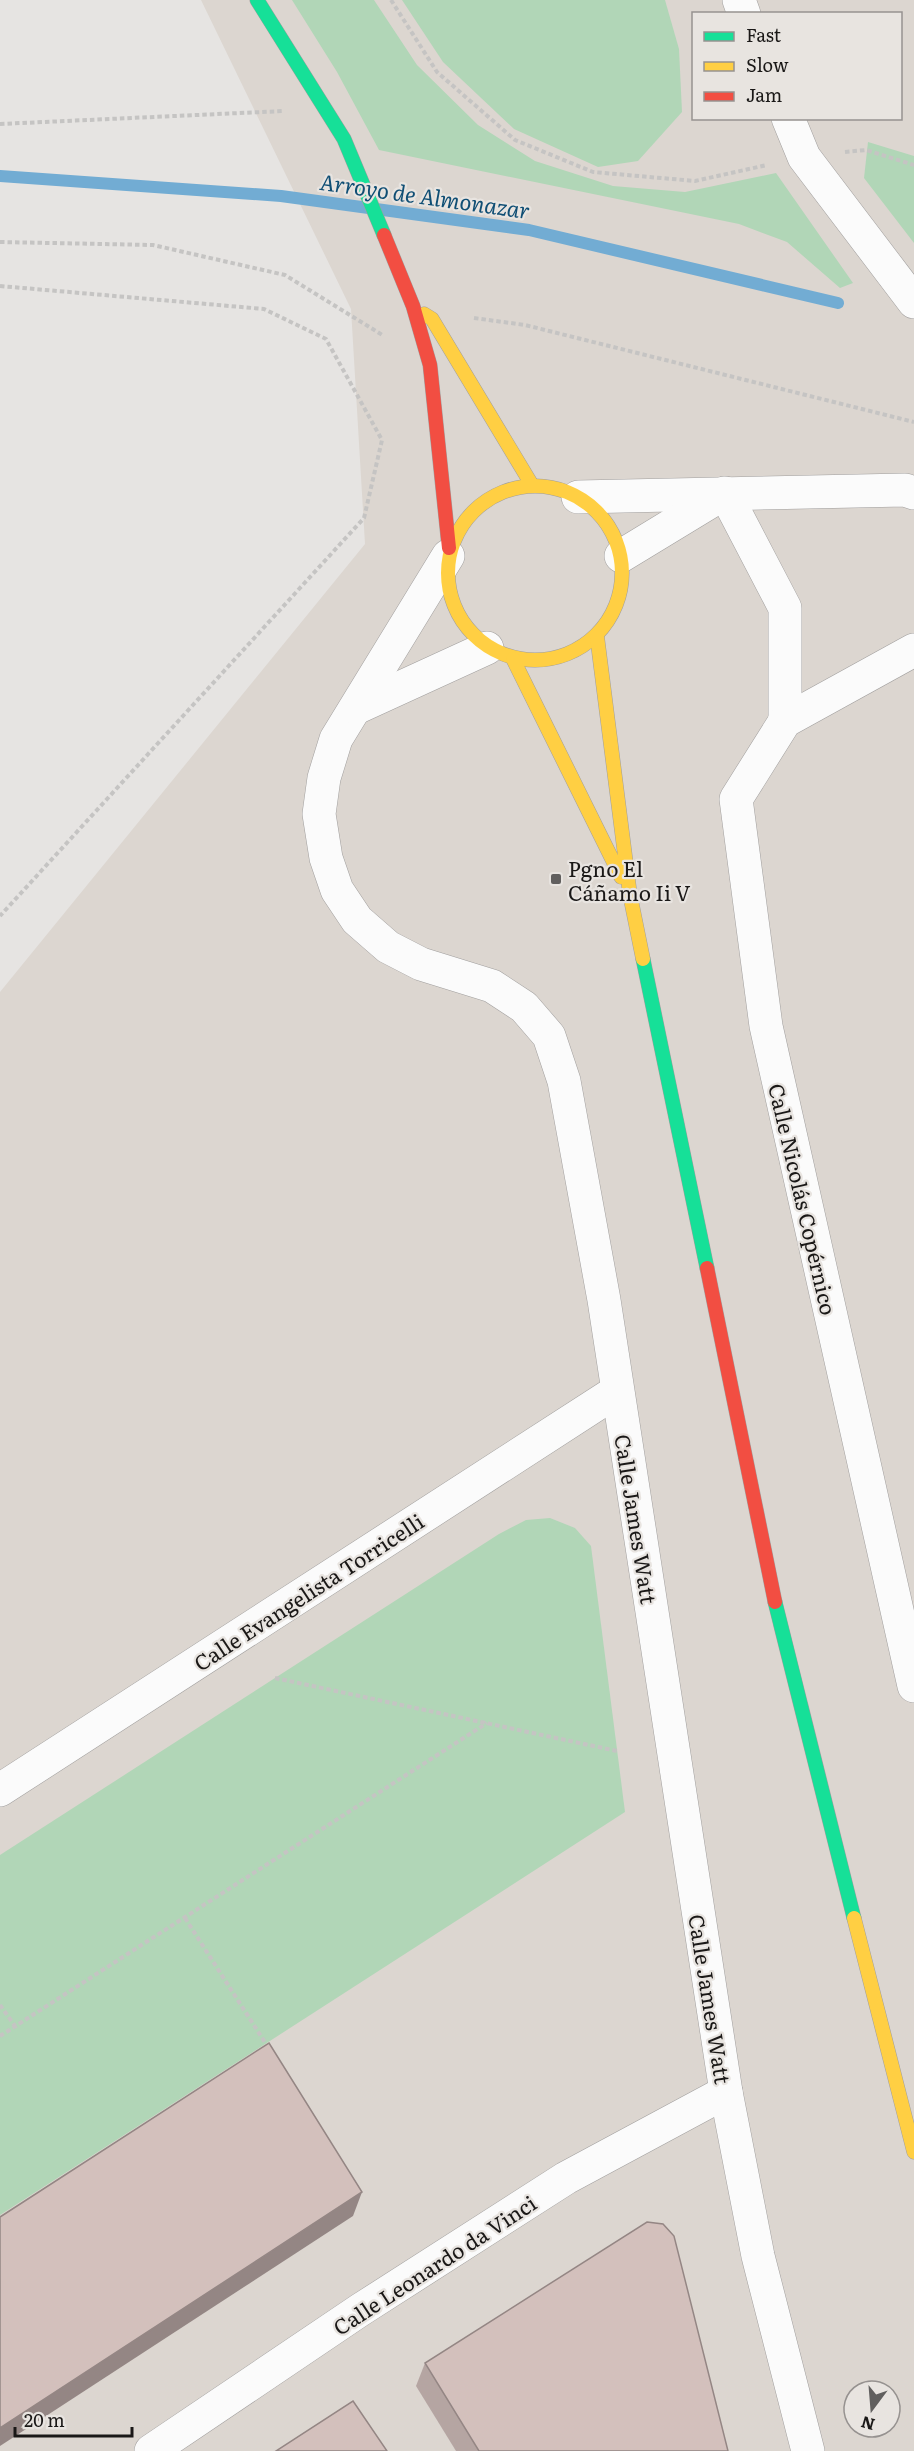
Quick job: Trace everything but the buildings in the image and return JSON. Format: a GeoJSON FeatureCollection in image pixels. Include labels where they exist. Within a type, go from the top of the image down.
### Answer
{"type":"FeatureCollection","features":[{"type":"Feature","properties":{"kind":"main road"},"geometry":{"type":"LineString","coordinates":[[257,0],[344,139],[413,306],[430,365],[449,552],[446,578],[452,606],[500,653],[630,895]]}},
{"type":"Feature","properties":{"kind":"main road"},"geometry":{"type":"LineString","coordinates":[[413,306],[432,319],[532,485]]}},
{"type":"Feature","properties":{"kind":"main road"},"geometry":{"type":"LineString","coordinates":[[449,552],[461,524],[480,503],[504,490],[532,485],[556,488],[578,497],[602,519],[612,532],[621,556],[622,585],[614,612],[597,636],[572,654],[543,661],[500,653]]}},
{"type":"Feature","properties":{"kind":"main road"},"geometry":{"type":"LineString","coordinates":[[597,636],[630,895],[784,1645],[914,2152]]}},
{"type":"Feature","properties":{"kind":"street"},"geometry":{"type":"LineString","coordinates":[[789,120],[804,157],[914,302]]}},
{"type":"Feature","properties":{"kind":"street"},"geometry":{"type":"LineString","coordinates":[[621,556],[725,493]]}},
{"type":"Feature","properties":{"kind":"street"},"geometry":{"type":"LineString","coordinates":[[725,493],[785,608],[785,721],[914,650]]}},
{"type":"Feature","properties":{"kind":"street"},"geometry":{"type":"LineString","coordinates":[[578,497],[725,493],[911,497]]}},
{"type":"Feature","properties":{"kind":"street","name":"Calle James Watt"},"geometry":{"type":"LineString","coordinates":[[449,552],[336,739],[324,778],[319,814],[326,858],[337,890],[357,920],[388,947],[421,964],[492,986],[524,1007],[549,1036],[564,1082],[604,1300],[726,2092],[758,2256],[808,2451]]}},
{"type":"Feature","properties":{"kind":"street"},"geometry":{"type":"LineString","coordinates":[[356,708],[500,653]]}},
{"type":"Feature","properties":{"kind":"street","name":"Calle Nicolás Copérnico"},"geometry":{"type":"LineString","coordinates":[[785,721],[736,800],[761,993],[766,1026],[914,1686]]}},
{"type":"Feature","properties":{"kind":"street","name":"Calle Evangelista Torricelli"},"geometry":{"type":"LineString","coordinates":[[0,1790],[617,1391]]}},
{"type":"Feature","properties":{"kind":"street","name":"Calle Leonardo da Vinci"},"geometry":{"type":"LineString","coordinates":[[151,2451],[360,2310],[566,2178],[726,2092]]}},
{"type":"Feature","properties":{"kind":"path"},"geometry":{"type":"LineString","coordinates":[[391,0],[437,72],[515,140],[592,172],[695,181],[804,157],[866,150],[914,165]]}},
{"type":"Feature","properties":{"kind":"path"},"geometry":{"type":"LineString","coordinates":[[0,124],[293,110]]}},
{"type":"Feature","properties":{"kind":"path"},"geometry":{"type":"LineString","coordinates":[[0,243],[153,245],[285,275],[430,365]]}},
{"type":"Feature","properties":{"kind":"path"},"geometry":{"type":"LineString","coordinates":[[0,286],[264,309],[326,339],[382,440],[364,518],[0,916]]}},
{"type":"Feature","properties":{"kind":"path"},"geometry":{"type":"LineString","coordinates":[[432,319],[446,314],[525,325],[914,422]]}},
{"type":"Feature","properties":{"kind":"path"},"geometry":{"type":"LineString","coordinates":[[275,1678],[617,1751]]}},
{"type":"Feature","properties":{"kind":"path"},"geometry":{"type":"LineString","coordinates":[[0,2036],[487,1723]]}},
{"type":"Feature","properties":{"kind":"path"},"geometry":{"type":"LineString","coordinates":[[185,1918],[266,2044]]}},
{"type":"Feature","properties":{"kind":"path"},"geometry":{"type":"LineString","coordinates":[[0,2005],[15,2026]]}},
{"type":"Feature","properties":{"kind":"shaded area"},"geometry":{"type":"Polygon","coordinates":[[[201,0],[914,0],[914,2451],[0,2451],[0,992],[365,544],[351,309],[201,0]]]}},
{"type":"Feature","properties":{"kind":"green space"},"geometry":{"type":"Polygon","coordinates":[[[292,0],[374,0],[417,65],[478,125],[535,161],[613,186],[685,192],[776,173],[853,283],[840,288],[787,242],[739,224],[379,150],[337,72],[292,0]]]}},
{"type":"Feature","properties":{"kind":"green space"},"geometry":{"type":"Polygon","coordinates":[[[402,0],[665,0],[679,49],[682,112],[638,161],[598,167],[514,129],[443,62],[402,0]]]}},
{"type":"Feature","properties":{"kind":"green space"},"geometry":{"type":"Polygon","coordinates":[[[868,142],[914,156],[914,243],[864,178],[868,142]]]}},
{"type":"Feature","properties":{"kind":"green space"},"geometry":{"type":"Polygon","coordinates":[[[550,1518],[575,1528],[591,1546],[625,1812],[0,2215],[0,1855],[499,1534],[526,1520],[550,1518]]]}},
{"type":"Feature","properties":{"kind":"waterway","name":"Arroyo de Almonazar"},"geometry":{"type":"LineString","coordinates":[[0,176],[281,196],[529,230],[838,303]]}},
{"type":"Feature","properties":{"kind":"traffic: fast"},"geometry":{"type":"LineString","coordinates":[[257,0],[344,139],[384,235]]}},
{"type":"Feature","properties":{"kind":"traffic: fast"},"geometry":{"type":"LineString","coordinates":[[643,959],[707,1268]]}},
{"type":"Feature","properties":{"kind":"traffic: fast"},"geometry":{"type":"LineString","coordinates":[[775,1602],[854,1918]]}},
{"type":"Feature","properties":{"kind":"traffic: slow"},"geometry":{"type":"LineString","coordinates":[[424,314],[432,319],[532,485]]}},
{"type":"Feature","properties":{"kind":"traffic: slow"},"geometry":{"type":"LineString","coordinates":[[535,486],[552,487],[568,492],[584,500],[597,511],[608,524],[616,540],[621,556],[622,573],[621,590],[616,606],[608,622],[597,635],[584,646],[568,654],[552,659],[535,660],[518,659],[502,654],[486,646],[473,635],[462,622],[454,606],[449,590],[448,573],[449,556],[454,540],[462,524],[473,511],[486,500],[502,492],[518,487],[535,486]]}},
{"type":"Feature","properties":{"kind":"traffic: slow"},"geometry":{"type":"LineString","coordinates":[[597,636],[630,895],[643,959]]}},
{"type":"Feature","properties":{"kind":"traffic: slow"},"geometry":{"type":"LineString","coordinates":[[513,659],[621,877]]}},
{"type":"Feature","properties":{"kind":"traffic: slow"},"geometry":{"type":"LineString","coordinates":[[854,1918],[914,2152]]}},
{"type":"Feature","properties":{"kind":"traffic: jam"},"geometry":{"type":"LineString","coordinates":[[384,235],[413,306],[430,365],[449,548]]}},
{"type":"Feature","properties":{"kind":"traffic: jam"},"geometry":{"type":"LineString","coordinates":[[707,1268],[775,1602]]}},
{"type":"Feature","properties":{"kind":"place","name":"Pgno El Cáñamo Ii V"},"geometry":{"type":"Point","coordinates":[556,879]}}]}
